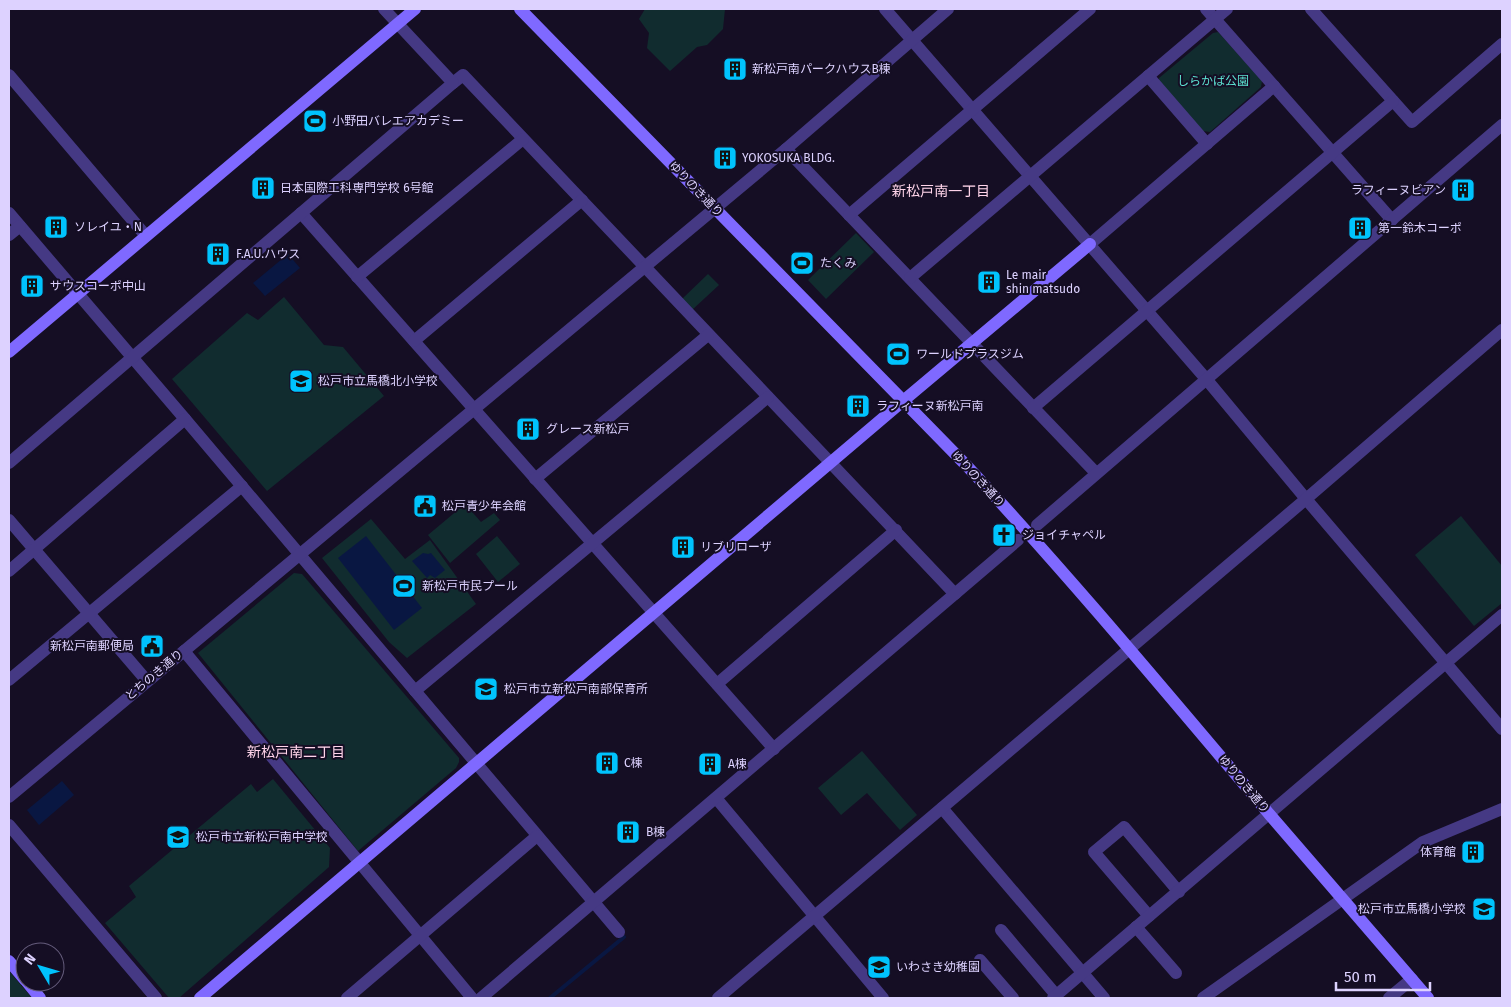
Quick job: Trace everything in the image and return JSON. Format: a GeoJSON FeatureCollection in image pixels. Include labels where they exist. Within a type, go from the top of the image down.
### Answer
{"type":"FeatureCollection","features":[{"type":"Feature","properties":{"kind":"street"},"geometry":{"type":"LineString","coordinates":[[384,9],[453,83]]}},
{"type":"Feature","properties":{"kind":"street"},"geometry":{"type":"LineString","coordinates":[[9,352],[415,9]]}},
{"type":"Feature","properties":{"kind":"street","name":"ゆりのき通り"},"geometry":{"type":"LineString","coordinates":[[520,9],[903,401],[1028,532],[1130,648],[1428,998]]}},
{"type":"Feature","properties":{"kind":"street"},"geometry":{"type":"LineString","coordinates":[[885,9],[1207,380],[1502,729]]}},
{"type":"Feature","properties":{"kind":"street","name":"とちのき通り"},"geometry":{"type":"LineString","coordinates":[[9,797],[786,148],[948,9]]}},
{"type":"Feature","properties":{"kind":"street"},"geometry":{"type":"LineString","coordinates":[[849,215],[1090,9]]}},
{"type":"Feature","properties":{"kind":"street"},"geometry":{"type":"LineString","coordinates":[[1206,9],[1392,220]]}},
{"type":"Feature","properties":{"kind":"street"},"geometry":{"type":"LineString","coordinates":[[910,278],[1228,9]]}},
{"type":"Feature","properties":{"kind":"street"},"geometry":{"type":"LineString","coordinates":[[1311,9],[1412,122],[1502,44]]}},
{"type":"Feature","properties":{"kind":"street"},"geometry":{"type":"LineString","coordinates":[[9,75],[146,236]]}},
{"type":"Feature","properties":{"kind":"street"},"geometry":{"type":"LineString","coordinates":[[9,463],[463,75],[955,594]]}},
{"type":"Feature","properties":{"kind":"street"},"geometry":{"type":"LineString","coordinates":[[1148,76],[1207,144]]}},
{"type":"Feature","properties":{"kind":"street"},"geometry":{"type":"LineString","coordinates":[[200,998],[1274,86]]}},
{"type":"Feature","properties":{"kind":"street"},"geometry":{"type":"LineString","coordinates":[[1033,408],[1393,101]]}},
{"type":"Feature","properties":{"kind":"street"},"geometry":{"type":"LineString","coordinates":[[1037,525],[1502,125]]}},
{"type":"Feature","properties":{"kind":"street"},"geometry":{"type":"LineString","coordinates":[[357,276],[523,139]]}},
{"type":"Feature","properties":{"kind":"street"},"geometry":{"type":"LineString","coordinates":[[786,148],[1096,473]]}},
{"type":"Feature","properties":{"kind":"street"},"geometry":{"type":"LineString","coordinates":[[414,341],[582,200]]}},
{"type":"Feature","properties":{"kind":"street"},"geometry":{"type":"LineString","coordinates":[[9,213],[619,932]]}},
{"type":"Feature","properties":{"kind":"street"},"geometry":{"type":"LineString","coordinates":[[301,213],[774,749]]}},
{"type":"Feature","properties":{"kind":"street"},"geometry":{"type":"LineString","coordinates":[[9,235],[20,226]]}},
{"type":"Feature","properties":{"kind":"street"},"geometry":{"type":"LineString","coordinates":[[535,479],[708,335]]}},
{"type":"Feature","properties":{"kind":"street"},"geometry":{"type":"LineString","coordinates":[[718,998],[1500,335]]}},
{"type":"Feature","properties":{"kind":"street"},"geometry":{"type":"LineString","coordinates":[[415,691],[768,397]]}},
{"type":"Feature","properties":{"kind":"street"},"geometry":{"type":"LineString","coordinates":[[9,571],[185,419]]}},
{"type":"Feature","properties":{"kind":"street"},"geometry":{"type":"LineString","coordinates":[[9,680],[242,486]]}},
{"type":"Feature","properties":{"kind":"street"},"geometry":{"type":"LineString","coordinates":[[9,520],[147,681]]}},
{"type":"Feature","properties":{"kind":"street"},"geometry":{"type":"LineString","coordinates":[[717,684],[896,530]]}},
{"type":"Feature","properties":{"kind":"street"},"geometry":{"type":"LineString","coordinates":[[481,998],[1018,540]]}},
{"type":"Feature","properties":{"kind":"street"},"geometry":{"type":"LineString","coordinates":[[1001,930],[1054,997],[1502,615]]}},
{"type":"Feature","properties":{"kind":"street"},"geometry":{"type":"LineString","coordinates":[[184,651],[472,998]]}},
{"type":"Feature","properties":{"kind":"street"},"geometry":{"type":"LineString","coordinates":[[716,798],[883,998]]}},
{"type":"Feature","properties":{"kind":"street"},"geometry":{"type":"LineString","coordinates":[[942,808],[1104,998]]}},
{"type":"Feature","properties":{"kind":"street"},"geometry":{"type":"LineString","coordinates":[[1204,998],[1423,842],[1502,809]]}},
{"type":"Feature","properties":{"kind":"street"},"geometry":{"type":"LineString","coordinates":[[9,825],[156,998]]}},
{"type":"Feature","properties":{"kind":"street"},"geometry":{"type":"LineString","coordinates":[[1149,916],[1094,852],[1124,827],[1179,892]]}},
{"type":"Feature","properties":{"kind":"street"},"geometry":{"type":"LineString","coordinates":[[348,998],[537,836]]}},
{"type":"Feature","properties":{"kind":"street"},"geometry":{"type":"LineString","coordinates":[[1136,927],[1176,973]]}},
{"type":"Feature","properties":{"kind":"street"},"geometry":{"type":"LineString","coordinates":[[980,960],[1013,998]]}},
{"type":"Feature","properties":{"kind":"street"},"geometry":{"type":"LineString","coordinates":[[1390,998],[1412,980]]}},
{"type":"Feature","properties":{"kind":"green space"},"geometry":{"type":"Polygon","coordinates":[[[645,9],[725,9],[723,29],[707,45],[697,47],[670,71],[647,48],[649,33],[639,19],[645,9]]]}},
{"type":"Feature","properties":{"kind":"green space","name":"しらかば公園"},"geometry":{"type":"Polygon","coordinates":[[[1218,32],[1262,81],[1261,87],[1210,132],[1203,131],[1159,82],[1159,78],[1213,33],[1218,32]]]}},
{"type":"Feature","properties":{"kind":"green space"},"geometry":{"type":"Polygon","coordinates":[[[856,233],[874,252],[826,299],[808,280],[856,233]]]}},
{"type":"Feature","properties":{"kind":"green space"},"geometry":{"type":"Polygon","coordinates":[[[708,274],[719,285],[692,310],[682,299],[708,274]]]}},
{"type":"Feature","properties":{"kind":"green space"},"geometry":{"type":"Polygon","coordinates":[[[284,297],[324,345],[343,347],[384,396],[267,491],[172,379],[247,313],[258,320],[284,297]]]}},
{"type":"Feature","properties":{"kind":"green space"},"geometry":{"type":"Polygon","coordinates":[[[465,504],[481,522],[494,513],[500,520],[450,563],[428,535],[465,504]]]}},
{"type":"Feature","properties":{"kind":"green space"},"geometry":{"type":"Polygon","coordinates":[[[1461,516],[1502,566],[1502,603],[1474,626],[1415,555],[1461,516]]]}},
{"type":"Feature","properties":{"kind":"green space","name":"新松戸市民プール"},"geometry":{"type":"Polygon","coordinates":[[[371,519],[405,559],[430,540],[476,604],[407,658],[389,642],[322,558],[371,519]]]}},
{"type":"Feature","properties":{"kind":"green space"},"geometry":{"type":"Polygon","coordinates":[[[497,536],[520,564],[498,582],[476,554],[497,536]]]}},
{"type":"Feature","properties":{"kind":"green space"},"geometry":{"type":"Polygon","coordinates":[[[294,573],[302,574],[459,758],[456,768],[358,851],[198,653],[294,573]]]}},
{"type":"Feature","properties":{"kind":"green space"},"geometry":{"type":"Polygon","coordinates":[[[862,751],[917,815],[900,830],[867,793],[841,815],[818,788],[862,751]]]}},
{"type":"Feature","properties":{"kind":"green space"},"geometry":{"type":"Polygon","coordinates":[[[273,779],[330,848],[329,867],[179,998],[169,998],[105,923],[136,897],[129,886],[251,784],[257,792],[273,779]]]}},
{"type":"Feature","properties":{"kind":"green space"},"geometry":{"type":"Polygon","coordinates":[[[9,971],[15,978],[15,992],[27,992],[32,998],[9,997],[9,971]]]}},
{"type":"Feature","properties":{"kind":"water"},"geometry":{"type":"Polygon","coordinates":[[[288,254],[300,268],[265,296],[253,283],[288,254]]]}},
{"type":"Feature","properties":{"kind":"water"},"geometry":{"type":"Polygon","coordinates":[[[366,536],[422,608],[394,630],[338,558],[366,536]]]}},
{"type":"Feature","properties":{"kind":"water"},"geometry":{"type":"Polygon","coordinates":[[[423,553],[431,553],[445,570],[435,578],[430,575],[427,578],[412,561],[423,553]]]}},
{"type":"Feature","properties":{"kind":"water"},"geometry":{"type":"Polygon","coordinates":[[[62,781],[74,795],[39,825],[27,810],[62,781]]]}},
{"type":"Feature","properties":{"kind":"waterway"},"geometry":{"type":"LineString","coordinates":[[550,998],[624,937]]}},
{"type":"Feature","properties":{"kind":"place","name":"新松戸南パークハウスB棟"},"geometry":{"type":"Point","coordinates":[735,69]}},
{"type":"Feature","properties":{"kind":"place","name":"小野田バレエアカデミー"},"geometry":{"type":"Point","coordinates":[315,121]}},
{"type":"Feature","properties":{"kind":"place","name":"YOKOSUKA BLDG."},"geometry":{"type":"Point","coordinates":[725,158]}},
{"type":"Feature","properties":{"kind":"place","name":"日本国際工科専門学校 6号館"},"geometry":{"type":"Point","coordinates":[263,188]}},
{"type":"Feature","properties":{"kind":"place","name":"ラフィーヌビアン"},"geometry":{"type":"Point","coordinates":[1463,190]}},
{"type":"Feature","properties":{"kind":"place","name":"ソレイユ・N"},"geometry":{"type":"Point","coordinates":[56,227]}},
{"type":"Feature","properties":{"kind":"place","name":"第一鈴木コーポ"},"geometry":{"type":"Point","coordinates":[1360,228]}},
{"type":"Feature","properties":{"kind":"place","name":"F.A.U.ハウス"},"geometry":{"type":"Point","coordinates":[218,254]}},
{"type":"Feature","properties":{"kind":"place","name":"たくみ"},"geometry":{"type":"Point","coordinates":[802,263]}},
{"type":"Feature","properties":{"kind":"place","name":"Le mair shin matsudo"},"geometry":{"type":"Point","coordinates":[989,282]}},
{"type":"Feature","properties":{"kind":"place","name":"サウスコーポ中山"},"geometry":{"type":"Point","coordinates":[32,286]}},
{"type":"Feature","properties":{"kind":"place","name":"ワールドプラスジム"},"geometry":{"type":"Point","coordinates":[898,354]}},
{"type":"Feature","properties":{"kind":"place","name":"松戸市立馬橋北小学校"},"geometry":{"type":"Point","coordinates":[301,381]}},
{"type":"Feature","properties":{"kind":"place","name":"ラフィーヌ新松戸南"},"geometry":{"type":"Point","coordinates":[858,406]}},
{"type":"Feature","properties":{"kind":"place","name":"グレース新松戸"},"geometry":{"type":"Point","coordinates":[528,429]}},
{"type":"Feature","properties":{"kind":"place","name":"松戸青少年会館"},"geometry":{"type":"Point","coordinates":[425,506]}},
{"type":"Feature","properties":{"kind":"place","name":"ジョイチャペル"},"geometry":{"type":"Point","coordinates":[1004,535]}},
{"type":"Feature","properties":{"kind":"place","name":"リブリローザ"},"geometry":{"type":"Point","coordinates":[683,547]}},
{"type":"Feature","properties":{"kind":"place","name":"新松戸市民プール"},"geometry":{"type":"Point","coordinates":[404,586]}},
{"type":"Feature","properties":{"kind":"place","name":"新松戸南郵便局"},"geometry":{"type":"Point","coordinates":[152,646]}},
{"type":"Feature","properties":{"kind":"place","name":"松戸市立新松戸南部保育所"},"geometry":{"type":"Point","coordinates":[486,689]}},
{"type":"Feature","properties":{"kind":"place","name":"C棟"},"geometry":{"type":"Point","coordinates":[607,763]}},
{"type":"Feature","properties":{"kind":"place","name":"A棟"},"geometry":{"type":"Point","coordinates":[710,764]}},
{"type":"Feature","properties":{"kind":"place","name":"B棟"},"geometry":{"type":"Point","coordinates":[628,832]}},
{"type":"Feature","properties":{"kind":"place","name":"松戸市立新松戸南中学校"},"geometry":{"type":"Point","coordinates":[178,837]}},
{"type":"Feature","properties":{"kind":"place","name":"体育館"},"geometry":{"type":"Point","coordinates":[1473,852]}},
{"type":"Feature","properties":{"kind":"place","name":"松戸市立馬橋小学校"},"geometry":{"type":"Point","coordinates":[1484,909]}},
{"type":"Feature","properties":{"kind":"place","name":"いわさき幼稚園"},"geometry":{"type":"Point","coordinates":[879,967]}},
{"type":"Feature","properties":{"kind":"district","name":"新松戸南一丁目"},"geometry":{"type":"Point","coordinates":[941,191]}},
{"type":"Feature","properties":{"kind":"district","name":"新松戸南二丁目"},"geometry":{"type":"Point","coordinates":[296,752]}}]}
